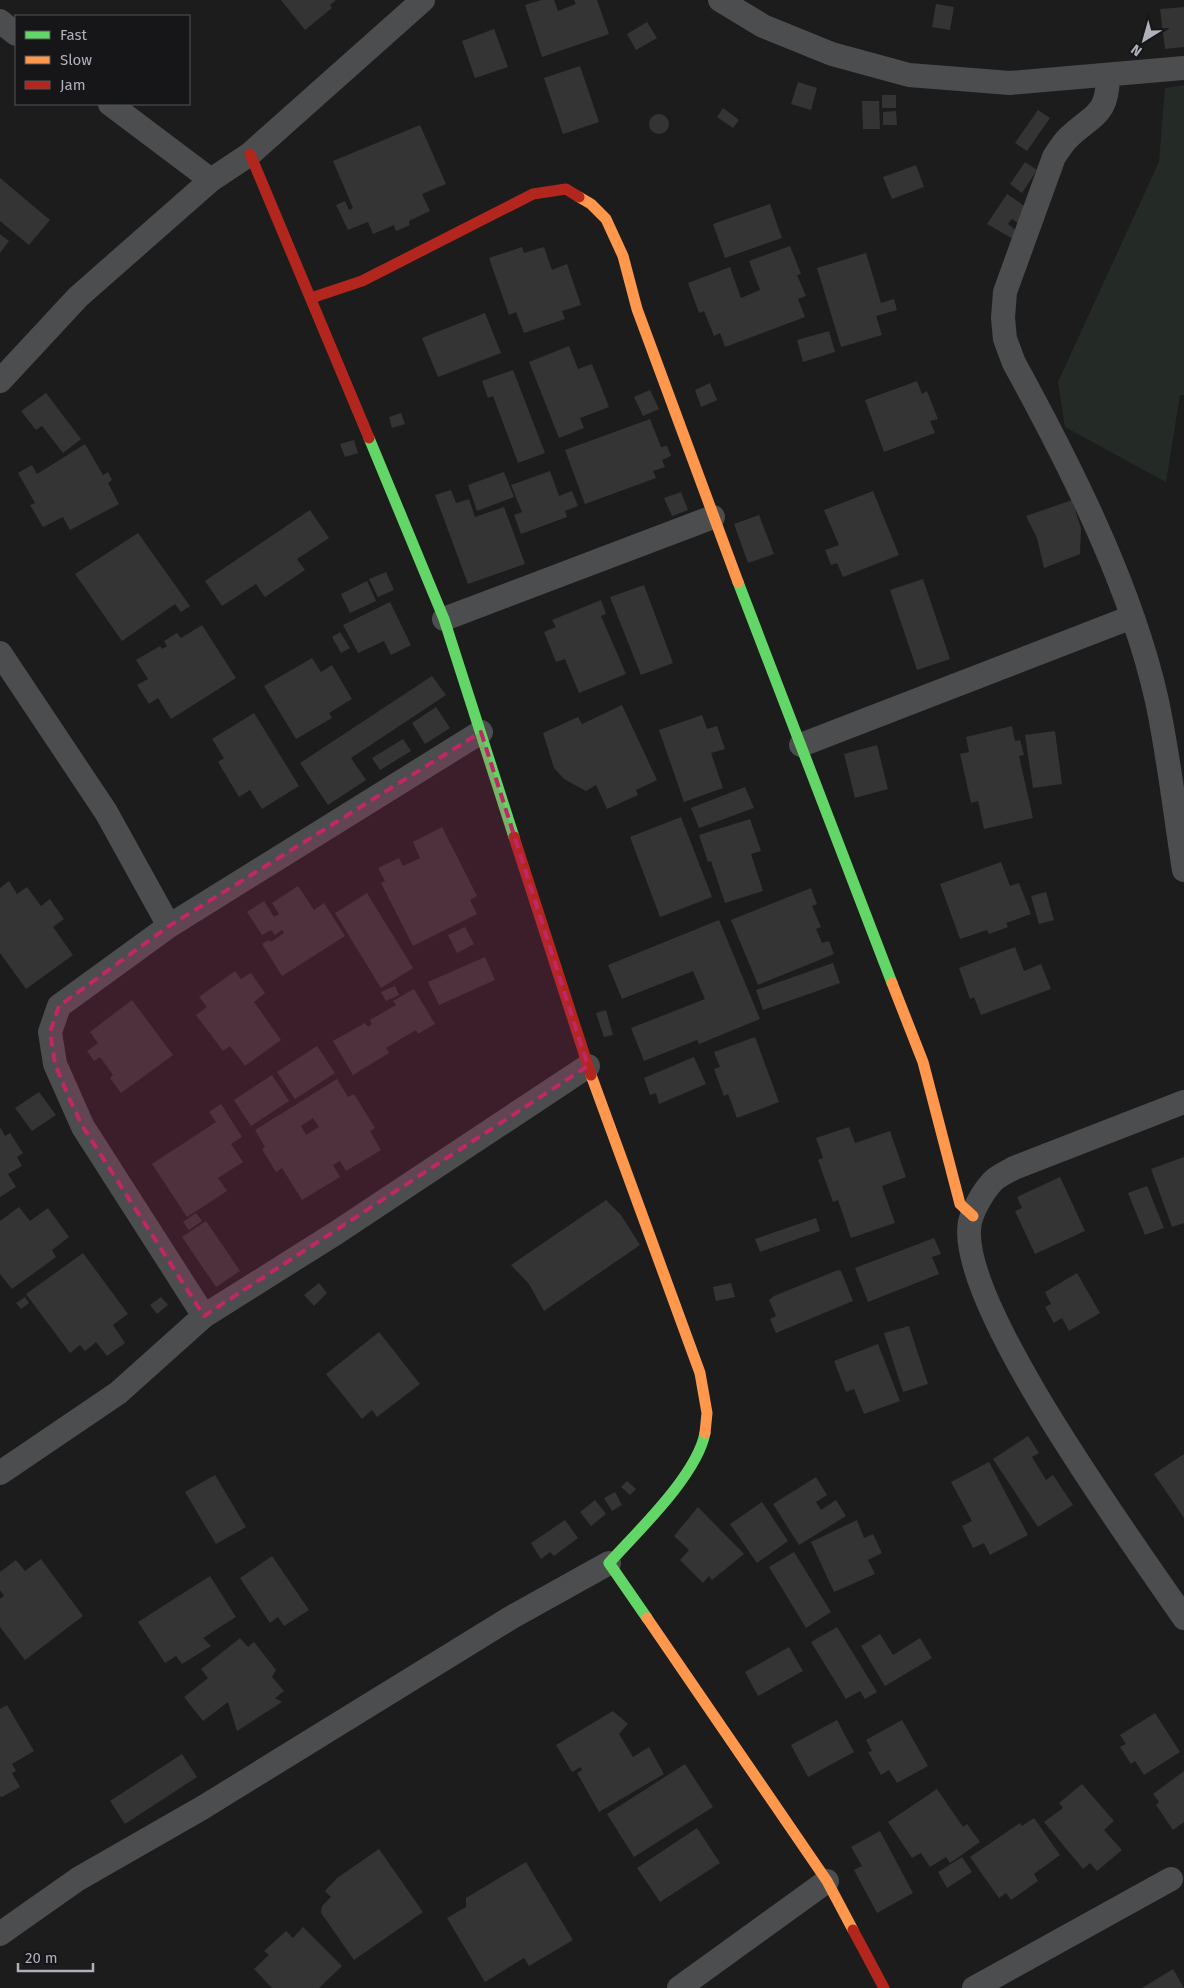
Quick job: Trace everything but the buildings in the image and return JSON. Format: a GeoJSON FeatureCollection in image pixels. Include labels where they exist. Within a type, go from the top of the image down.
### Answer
{"type":"FeatureCollection","features":[{"type":"Feature","properties":{"kind":"street"},"geometry":{"type":"LineString","coordinates":[[0,381],[78,297],[211,180],[250,154],[423,0]]}},
{"type":"Feature","properties":{"kind":"street"},"geometry":{"type":"LineString","coordinates":[[720,0],[763,26],[832,54],[909,74],[1010,83],[1184,68]]}},
{"type":"Feature","properties":{"kind":"street"},"geometry":{"type":"LineString","coordinates":[[0,21],[15,33]]}},
{"type":"Feature","properties":{"kind":"street"},"geometry":{"type":"LineString","coordinates":[[1108,75],[1108,90],[1103,104],[1094,119],[1068,138],[1054,157],[1005,292],[1003,318],[1005,339],[1014,363],[1095,524],[1132,617],[1157,701],[1184,870]]}},
{"type":"Feature","properties":{"kind":"street"},"geometry":{"type":"LineString","coordinates":[[111,105],[211,180]]}},
{"type":"Feature","properties":{"kind":"street"},"geometry":{"type":"LineString","coordinates":[[0,1934],[78,1880],[211,1803],[512,1617],[609,1564],[683,1476],[701,1448],[708,1420],[700,1373],[588,1066],[444,619],[250,154]]}},
{"type":"Feature","properties":{"kind":"street"},"geometry":{"type":"LineString","coordinates":[[311,298],[362,282],[533,194],[566,189],[592,204],[606,219],[623,256],[637,309],[712,517],[924,1062],[960,1204],[964,1210],[973,1216]]}},
{"type":"Feature","properties":{"kind":"street"},"geometry":{"type":"LineString","coordinates":[[444,619],[712,517]]}},
{"type":"Feature","properties":{"kind":"street"},"geometry":{"type":"LineString","coordinates":[[801,745],[1132,617]]}},
{"type":"Feature","properties":{"kind":"street"},"geometry":{"type":"LineString","coordinates":[[0,653],[106,812],[169,926]]}},
{"type":"Feature","properties":{"kind":"street"},"geometry":{"type":"LineString","coordinates":[[204,1316],[82,1127],[55,1064],[50,1032],[59,1006],[169,926],[481,732]]}},
{"type":"Feature","properties":{"kind":"street"},"geometry":{"type":"LineString","coordinates":[[0,1473],[118,1393],[204,1316],[336,1234],[588,1066]]}},
{"type":"Feature","properties":{"kind":"street"},"geometry":{"type":"LineString","coordinates":[[1184,1102],[1014,1168],[992,1181],[970,1223],[971,1248],[983,1290],[1003,1333],[1048,1417],[1184,1618]]}},
{"type":"Feature","properties":{"kind":"street"},"geometry":{"type":"LineString","coordinates":[[609,1564],[827,1881],[884,1988]]}},
{"type":"Feature","properties":{"kind":"street"},"geometry":{"type":"LineString","coordinates":[[974,1988],[1170,1879]]}},
{"type":"Feature","properties":{"kind":"street"},"geometry":{"type":"LineString","coordinates":[[679,1988],[827,1881]]}},
{"type":"Feature","properties":{"kind":"highlighted area"},"geometry":{"type":"Polygon","coordinates":[[[481,732],[588,1066],[204,1316],[83,1127],[68,1096],[55,1064],[50,1032],[59,1006],[169,926],[481,732]]]}},
{"type":"Feature","properties":{"kind":"shaded area"},"geometry":{"type":"Polygon","coordinates":[[[1184,85],[1184,395],[1180,395],[1166,482],[1065,427],[1058,382],[1159,162],[1165,88],[1184,85]]]}},
{"type":"Feature","properties":{"kind":"traffic: fast"},"geometry":{"type":"LineString","coordinates":[[369,438],[444,619],[514,837]]}},
{"type":"Feature","properties":{"kind":"traffic: fast"},"geometry":{"type":"LineString","coordinates":[[738,582],[892,983]]}},
{"type":"Feature","properties":{"kind":"traffic: fast"},"geometry":{"type":"LineString","coordinates":[[647,1618],[609,1563],[650,1519],[679,1484],[691,1467],[705,1433]]}},
{"type":"Feature","properties":{"kind":"traffic: slow"},"geometry":{"type":"LineString","coordinates":[[579,197],[591,204],[606,219],[623,256],[637,309],[738,582]]}},
{"type":"Feature","properties":{"kind":"traffic: slow"},"geometry":{"type":"LineString","coordinates":[[892,983],[923,1062],[960,1204],[973,1216]]}},
{"type":"Feature","properties":{"kind":"traffic: slow"},"geometry":{"type":"LineString","coordinates":[[591,1075],[700,1373],[707,1413],[705,1433]]}},
{"type":"Feature","properties":{"kind":"traffic: slow"},"geometry":{"type":"LineString","coordinates":[[647,1618],[827,1881],[853,1930]]}},
{"type":"Feature","properties":{"kind":"traffic: jam"},"geometry":{"type":"LineString","coordinates":[[250,154],[369,438]]}},
{"type":"Feature","properties":{"kind":"traffic: jam"},"geometry":{"type":"LineString","coordinates":[[311,298],[362,281],[533,194],[566,189],[579,197]]}},
{"type":"Feature","properties":{"kind":"traffic: jam"},"geometry":{"type":"LineString","coordinates":[[514,837],[591,1075]]}},
{"type":"Feature","properties":{"kind":"traffic: jam"},"geometry":{"type":"LineString","coordinates":[[853,1930],[884,1988]]}}]}
